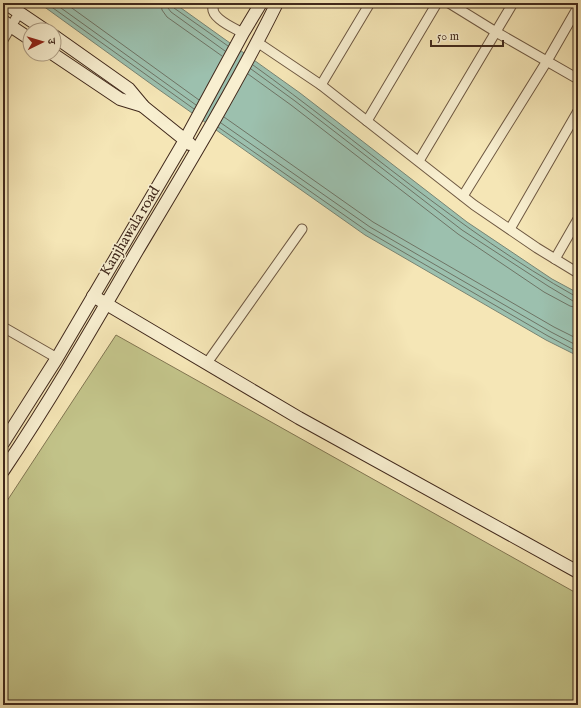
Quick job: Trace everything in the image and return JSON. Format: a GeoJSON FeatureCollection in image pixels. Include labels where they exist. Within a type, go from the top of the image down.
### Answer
{"type":"FeatureCollection","features":[{"type":"Feature","properties":{"kind":"main road"},"geometry":{"type":"LineString","coordinates":[[5,3],[33,22]]}},
{"type":"Feature","properties":{"kind":"main road","name":"Kanjhawala road"},"geometry":{"type":"LineString","coordinates":[[3,443],[57,358],[185,140],[261,3]]}},
{"type":"Feature","properties":{"kind":"main road","name":"Kanjhawala road"},"geometry":{"type":"LineString","coordinates":[[3,471],[29,433],[209,130],[255,48],[277,3]]}},
{"type":"Feature","properties":{"kind":"main road"},"geometry":{"type":"LineString","coordinates":[[7,23],[22,33]]}},
{"type":"Feature","properties":{"kind":"main road"},"geometry":{"type":"LineString","coordinates":[[62,42],[129,89],[144,107],[197,150]]}},
{"type":"Feature","properties":{"kind":"main road"},"geometry":{"type":"LineString","coordinates":[[62,60],[120,99],[144,107]]}},
{"type":"Feature","properties":{"kind":"main road"},"geometry":{"type":"LineString","coordinates":[[93,296],[299,418],[578,572]]}},
{"type":"Feature","properties":{"kind":"street"},"geometry":{"type":"LineString","coordinates":[[321,85],[370,3]]}},
{"type":"Feature","properties":{"kind":"street"},"geometry":{"type":"LineString","coordinates":[[367,121],[437,3]]}},
{"type":"Feature","properties":{"kind":"street"},"geometry":{"type":"LineString","coordinates":[[449,3],[578,79]]}},
{"type":"Feature","properties":{"kind":"street"},"geometry":{"type":"LineString","coordinates":[[419,161],[513,3]]}},
{"type":"Feature","properties":{"kind":"street"},"geometry":{"type":"LineString","coordinates":[[211,4],[216,17],[241,37]]}},
{"type":"Feature","properties":{"kind":"street"},"geometry":{"type":"LineString","coordinates":[[463,196],[547,61],[578,7]]}},
{"type":"Feature","properties":{"kind":"street"},"geometry":{"type":"LineString","coordinates":[[3,40],[7,23],[19,13]]}},
{"type":"Feature","properties":{"kind":"street"},"geometry":{"type":"LineString","coordinates":[[255,48],[321,85],[463,196],[554,259],[578,273]]}},
{"type":"Feature","properties":{"kind":"street"},"geometry":{"type":"LineString","coordinates":[[510,229],[578,111]]}},
{"type":"Feature","properties":{"kind":"street"},"geometry":{"type":"LineString","coordinates":[[554,259],[578,219]]}},
{"type":"Feature","properties":{"kind":"street"},"geometry":{"type":"LineString","coordinates":[[206,363],[302,229]]}},
{"type":"Feature","properties":{"kind":"street"},"geometry":{"type":"LineString","coordinates":[[3,327],[57,358]]}},
{"type":"Feature","properties":{"kind":"green space"},"geometry":{"type":"Polygon","coordinates":[[[116,335],[578,594],[578,705],[3,705],[3,507],[116,335]]]}},
{"type":"Feature","properties":{"kind":"water"},"geometry":{"type":"Polygon","coordinates":[[[39,3],[174,3],[300,93],[467,222],[552,279],[578,293],[578,356],[546,340],[365,235],[39,3]]]}}]}
